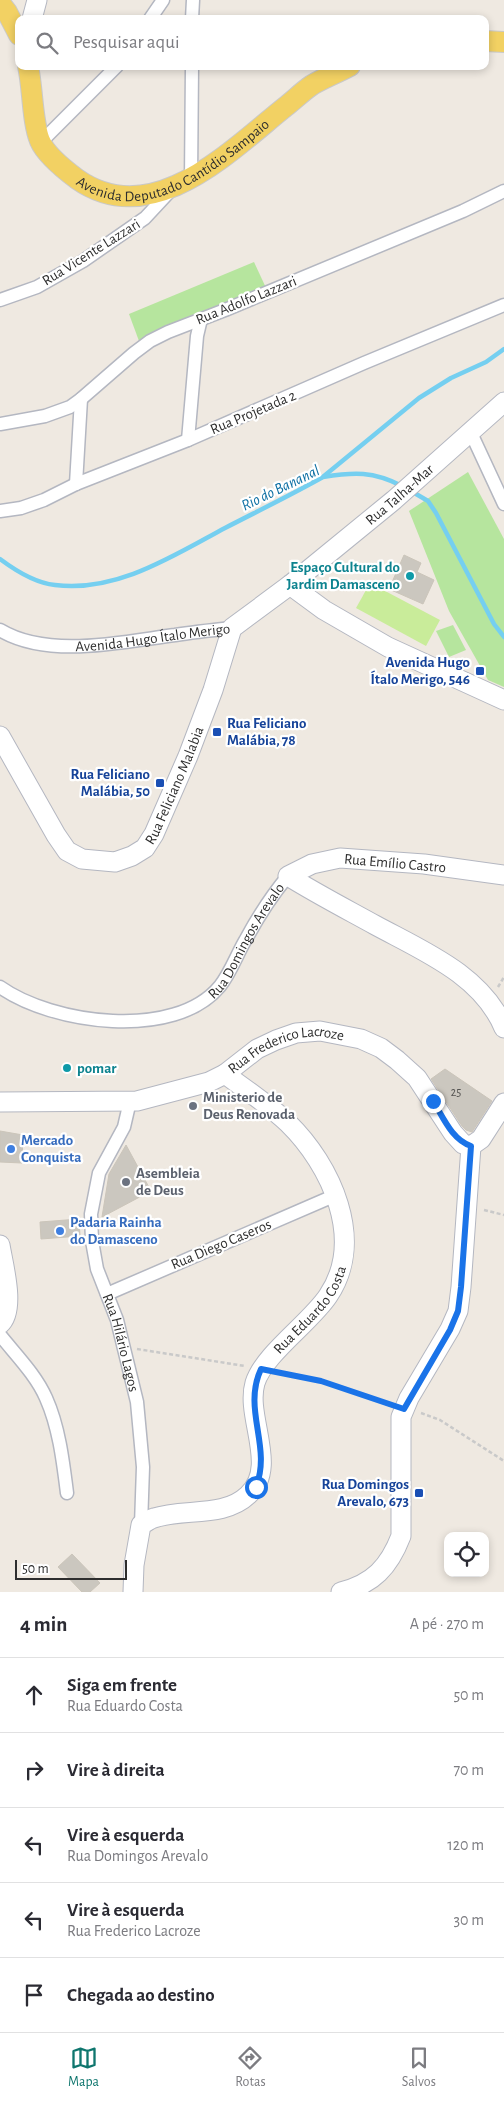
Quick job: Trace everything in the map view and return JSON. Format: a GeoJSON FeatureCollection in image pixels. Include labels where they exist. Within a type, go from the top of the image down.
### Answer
{"type":"FeatureCollection","features":[{"type":"Feature","properties":{"kind":"main road"},"geometry":{"type":"LineString","coordinates":[[0,3],[15,27]]}},
{"type":"Feature","properties":{"kind":"main road"},"geometry":{"type":"LineString","coordinates":[[489,41],[504,42]]}},
{"type":"Feature","properties":{"kind":"main road"},"geometry":{"type":"LineString","coordinates":[[29,70],[40,142]]}},
{"type":"Feature","properties":{"kind":"main road","name":"Avenida Deputado Cantídio Sampaio"},"geometry":{"type":"LineString","coordinates":[[40,142],[62,168],[87,186],[113,194],[133,197],[151,196],[172,189],[190,179],[226,155],[312,86],[342,70]]}},
{"type":"Feature","properties":{"kind":"street"},"geometry":{"type":"LineString","coordinates":[[33,15],[37,0]]}},
{"type":"Feature","properties":{"kind":"street"},"geometry":{"type":"LineString","coordinates":[[153,15],[162,0]]}},
{"type":"Feature","properties":{"kind":"street"},"geometry":{"type":"LineString","coordinates":[[192,0],[192,15]]}},
{"type":"Feature","properties":{"kind":"street"},"geometry":{"type":"LineString","coordinates":[[40,142],[113,70]]}},
{"type":"Feature","properties":{"kind":"street"},"geometry":{"type":"LineString","coordinates":[[190,179],[192,70]]}},
{"type":"Feature","properties":{"kind":"street","name":"Rua Vicente Lazzari"},"geometry":{"type":"LineString","coordinates":[[0,300],[37,287],[82,261],[145,218],[172,189]]}},
{"type":"Feature","properties":{"kind":"street","name":"Rua Adolfo Lazzari"},"geometry":{"type":"LineString","coordinates":[[0,424],[45,416],[70,407],[150,341],[462,211],[504,191]]}},
{"type":"Feature","properties":{"kind":"street","name":"Rua Projetada 2"},"geometry":{"type":"LineString","coordinates":[[0,511],[21,508],[188,440],[364,363],[504,305]]}},
{"type":"Feature","properties":{"kind":"street"},"geometry":{"type":"LineString","coordinates":[[188,440],[197,336],[201,319]]}},
{"type":"Feature","properties":{"kind":"street"},"geometry":{"type":"LineString","coordinates":[[76,484],[81,399]]}},
{"type":"Feature","properties":{"kind":"street","name":"Rua Talha-Mar"},"geometry":{"type":"LineString","coordinates":[[290,585],[394,500],[504,402]]}},
{"type":"Feature","properties":{"kind":"street"},"geometry":{"type":"LineString","coordinates":[[471,433],[504,504]]}},
{"type":"Feature","properties":{"kind":"street"},"geometry":{"type":"LineString","coordinates":[[290,585],[324,610],[388,648],[504,700]]}},
{"type":"Feature","properties":{"kind":"street","name":"Avenida Hugo Ítalo Merigo"},"geometry":{"type":"LineString","coordinates":[[0,630],[29,642],[71,646],[131,641],[232,628],[290,585]]}},
{"type":"Feature","properties":{"kind":"street","name":"Rua Feliciano Malabia"},"geometry":{"type":"LineString","coordinates":[[0,736],[56,835],[68,851],[82,859],[100,862],[115,862],[132,856],[145,848],[154,834],[174,792],[213,690],[232,628]]}},
{"type":"Feature","properties":{"kind":"street","name":"Rua Emílio Castro"},"geometry":{"type":"LineString","coordinates":[[288,876],[312,864],[340,858],[424,864],[504,875]]}},
{"type":"Feature","properties":{"kind":"street","name":"Rua Domingos Arevalo"},"geometry":{"type":"LineString","coordinates":[[0,987],[32,1004],[89,1019],[140,1020],[182,1012],[197,1004],[220,986],[246,938],[275,892],[288,876],[452,968],[486,997],[504,1028]]}},
{"type":"Feature","properties":{"kind":"street","name":"Rua Frederico Lacroze"},"geometry":{"type":"LineString","coordinates":[[0,1102],[130,1101],[177,1092],[209,1082],[225,1074],[257,1049],[296,1033],[320,1031],[361,1039],[386,1052],[417,1078],[453,1133],[463,1144],[471,1146]]}},
{"type":"Feature","properties":{"kind":"street","name":"Rua Eduardo Costa"},"geometry":{"type":"LineString","coordinates":[[141,1525],[154,1518],[226,1507],[240,1502],[256,1487],[259,1478],[261,1445],[253,1398],[261,1369],[328,1297],[342,1266],[344,1232],[336,1195],[321,1162],[288,1123],[270,1107],[225,1074]]}},
{"type":"Feature","properties":{"kind":"street","name":"Rua Hilário Lagos"},"geometry":{"type":"LineString","coordinates":[[130,1101],[124,1127],[99,1173],[91,1214],[92,1242],[97,1269],[117,1320],[125,1348],[137,1402],[142,1442],[143,1485],[141,1525],[134,1566],[134,1592]]}},
{"type":"Feature","properties":{"kind":"street"},"geometry":{"type":"LineString","coordinates":[[341,1592],[357,1588],[379,1573],[395,1551],[401,1536],[400,1434],[404,1409],[450,1330],[458,1311],[471,1146],[481,1139],[504,1102]]}},
{"type":"Feature","properties":{"kind":"street","name":"Rua Diego Caseros"},"geometry":{"type":"LineString","coordinates":[[107,1294],[336,1195]]}},
{"type":"Feature","properties":{"kind":"street"},"geometry":{"type":"LineString","coordinates":[[0,1245],[8,1307],[0,1324]]}},
{"type":"Feature","properties":{"kind":"street"},"geometry":{"type":"LineString","coordinates":[[0,1335],[25,1366],[46,1398],[55,1423],[67,1493]]}},
{"type":"Feature","properties":{"kind":"path"},"geometry":{"type":"LineString","coordinates":[[466,1207],[504,1215]]}},
{"type":"Feature","properties":{"kind":"path"},"geometry":{"type":"LineString","coordinates":[[125,1348],[158,1351],[321,1381],[440,1420],[504,1461]]}},
{"type":"Feature","properties":{"kind":"green space"},"geometry":{"type":"Polygon","coordinates":[[[254,262],[267,290],[139,341],[129,314],[254,262]]]}},
{"type":"Feature","properties":{"kind":"green space"},"geometry":{"type":"Polygon","coordinates":[[[468,472],[504,539],[504,687],[488,680],[449,611],[409,511],[468,472]]]}},
{"type":"Feature","properties":{"kind":"green space"},"geometry":{"type":"Polygon","coordinates":[[[370,583],[440,620],[426,646],[356,608],[370,583]]]}},
{"type":"Feature","properties":{"kind":"green space"},"geometry":{"type":"Polygon","coordinates":[[[453,625],[466,650],[449,657],[436,631],[453,625]]]}},
{"type":"Feature","properties":{"kind":"building","name":"Espaço Cultural do Jardim Damasceno"},"geometry":{"type":"Polygon","coordinates":[[[404,555],[421,563],[417,572],[434,580],[423,604],[389,589],[404,555]]]}},
{"type":"Feature","properties":{"kind":"building"},"geometry":{"type":"Polygon","coordinates":[[[445,1069],[492,1101],[472,1132],[462,1126],[431,1079],[445,1069]]]}},
{"type":"Feature","properties":{"kind":"building","name":"Mercado Conquista"},"geometry":{"type":"Polygon","coordinates":[[[0,1131],[23,1135],[22,1163],[0,1162],[0,1131]]]}},
{"type":"Feature","properties":{"kind":"building","name":"Asembleia de Deus"},"geometry":{"type":"Polygon","coordinates":[[[126,1145],[151,1191],[102,1217],[109,1174],[126,1145]]]}},
{"type":"Feature","properties":{"kind":"building","name":"Padaria Rainha do Damasceno"},"geometry":{"type":"Polygon","coordinates":[[[79,1219],[80,1236],[41,1239],[40,1222],[79,1219]]]}},
{"type":"Feature","properties":{"kind":"building"},"geometry":{"type":"Polygon","coordinates":[[[72,1554],[100,1583],[90,1592],[82,1592],[58,1567],[72,1554]]]}},
{"type":"Feature","properties":{"kind":"waterway"},"geometry":{"type":"LineString","coordinates":[[324,476],[419,398],[451,378],[486,362],[504,349]]}},
{"type":"Feature","properties":{"kind":"waterway","name":"Rio do Bananal"},"geometry":{"type":"LineString","coordinates":[[0,559],[26,576],[48,584],[78,586],[100,583],[122,578],[143,570],[185,550],[323,477],[344,474],[372,475],[402,486]]}},
{"type":"Feature","properties":{"kind":"waterway","name":"Rio do Bananal"},"geometry":{"type":"LineString","coordinates":[[411,491],[428,501],[436,513],[494,624],[504,637]]}},
{"type":"Feature","properties":{"kind":"place","name":"Espaço Cultural do Jardim Damasceno"},"geometry":{"type":"Point","coordinates":[410,576]}},
{"type":"Feature","properties":{"kind":"place","name":"Avenida Hugo Ítalo Merigo, 546"},"geometry":{"type":"Point","coordinates":[480,671]}},
{"type":"Feature","properties":{"kind":"place","name":"Rua Feliciano Malábia, 78"},"geometry":{"type":"Point","coordinates":[217,732]}},
{"type":"Feature","properties":{"kind":"place","name":"Rua Feliciano Malábia, 50"},"geometry":{"type":"Point","coordinates":[160,783]}},
{"type":"Feature","properties":{"kind":"place","name":"pomar"},"geometry":{"type":"Point","coordinates":[67,1068]}},
{"type":"Feature","properties":{"kind":"place","name":"Ministerio de Deus Renovada"},"geometry":{"type":"Point","coordinates":[193,1106]}},
{"type":"Feature","properties":{"kind":"place","name":"Mercado Conquista"},"geometry":{"type":"Point","coordinates":[11,1149]}},
{"type":"Feature","properties":{"kind":"place","name":"Asembleia de Deus"},"geometry":{"type":"Point","coordinates":[126,1182]}},
{"type":"Feature","properties":{"kind":"place","name":"Padaria Rainha do Damasceno"},"geometry":{"type":"Point","coordinates":[60,1231]}},
{"type":"Feature","properties":{"kind":"place","name":"Rua Domingos Arevalo, 673"},"geometry":{"type":"Point","coordinates":[419,1493]}},
{"type":"Feature","properties":{"kind":"route"},"geometry":{"type":"LineString","coordinates":[[256,1487],[259,1478],[261,1445],[253,1398],[261,1369],[321,1381],[404,1409],[416,1385],[450,1330],[458,1311],[461,1287],[471,1146],[463,1144],[453,1133],[433,1101]]}}]}
